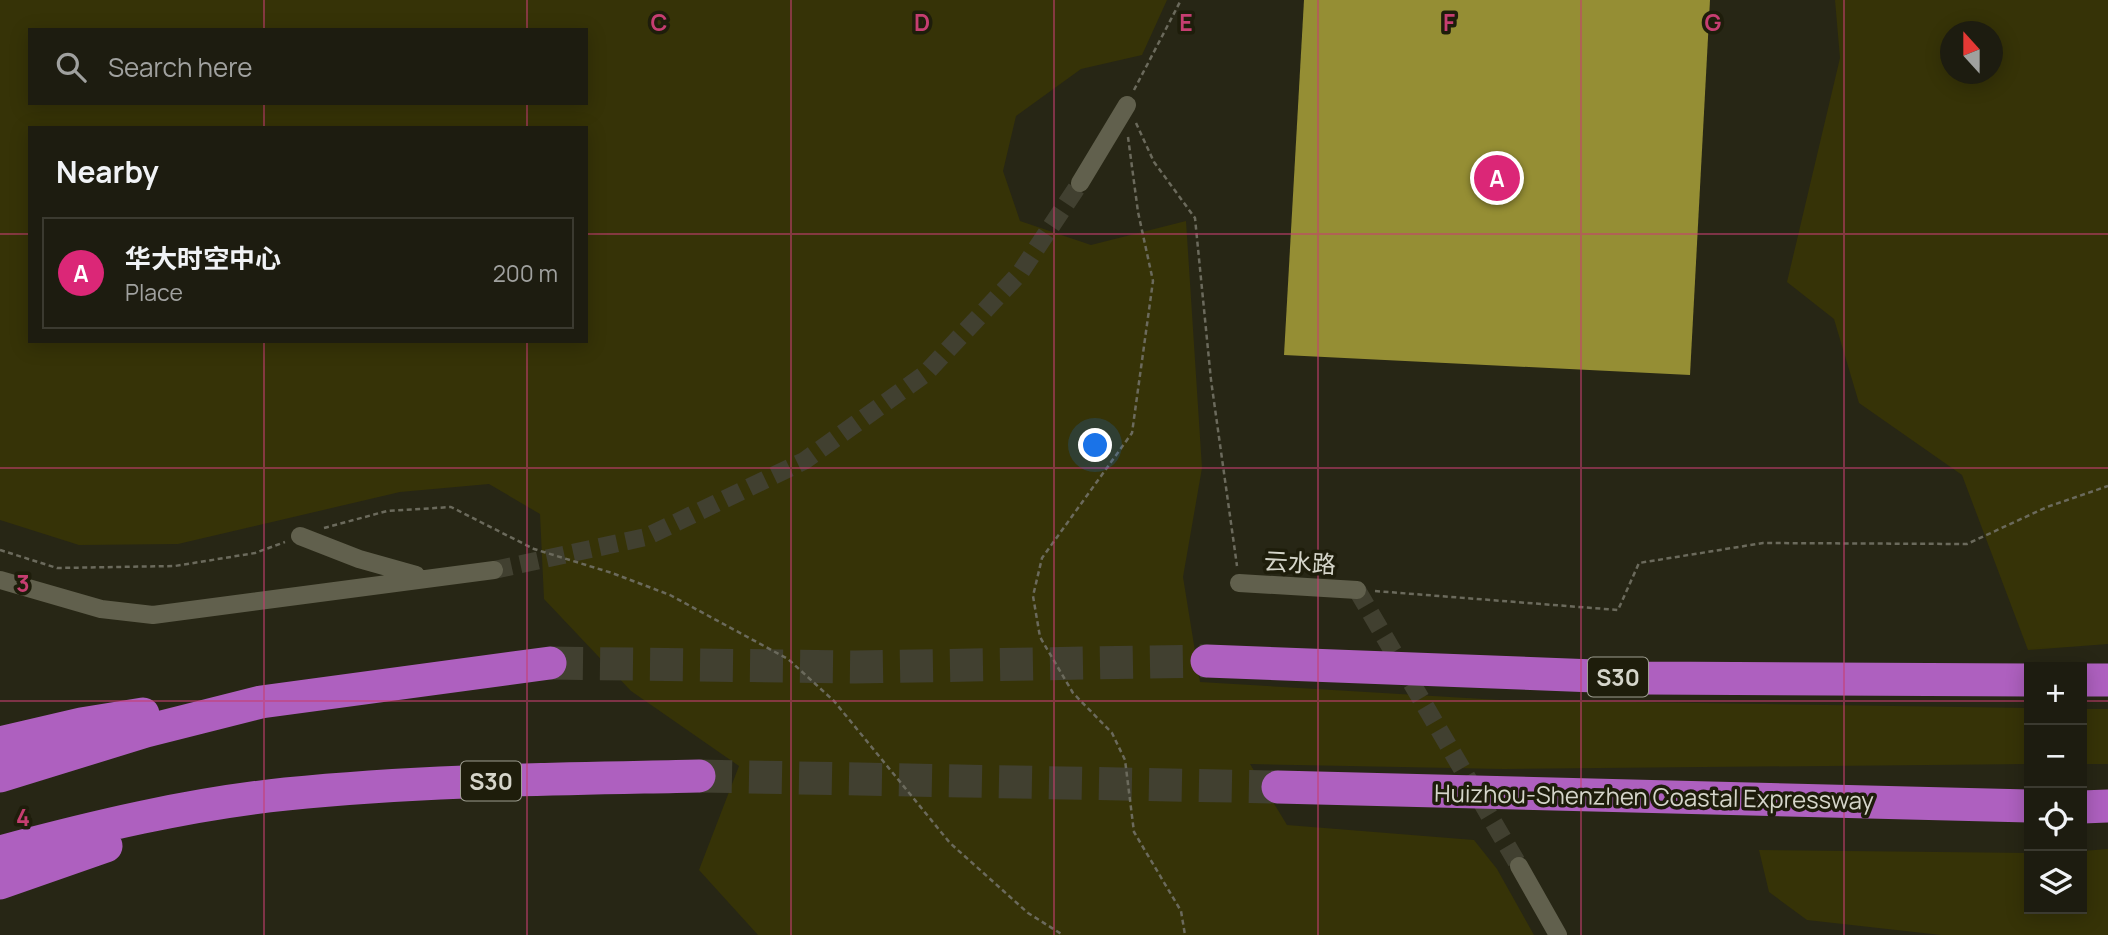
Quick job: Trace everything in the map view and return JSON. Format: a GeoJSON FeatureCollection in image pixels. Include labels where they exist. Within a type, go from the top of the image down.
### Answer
{"type":"FeatureCollection","features":[{"type":"Feature","properties":{"kind":"highway","name":"S30"},"geometry":{"type":"LineString","coordinates":[[1208,662],[1646,678],[2024,680]]}},
{"type":"Feature","properties":{"kind":"highway"},"geometry":{"type":"LineString","coordinates":[[0,743],[127,716],[261,702],[550,663]]}},
{"type":"Feature","properties":{"kind":"highway"},"geometry":{"type":"LineString","coordinates":[[2087,680],[2108,680]]}},
{"type":"Feature","properties":{"kind":"highway"},"geometry":{"type":"LineString","coordinates":[[0,776],[146,731],[261,702]]}},
{"type":"Feature","properties":{"kind":"highway","name":"S30"},"geometry":{"type":"LineString","coordinates":[[0,852],[158,815],[283,794],[412,783],[699,776]]}},
{"type":"Feature","properties":{"kind":"highway","name":"Huizhou-Shenzhen Coastal Expressway"},"geometry":{"type":"LineString","coordinates":[[1278,787],[2024,806]]}},
{"type":"Feature","properties":{"kind":"highway"},"geometry":{"type":"LineString","coordinates":[[0,883],[76,855],[283,794]]}},
{"type":"Feature","properties":{"kind":"highway"},"geometry":{"type":"LineString","coordinates":[[2087,807],[2108,806]]}},
{"type":"Feature","properties":{"kind":"street"},"geometry":{"type":"LineString","coordinates":[[1080,183],[1127,105]]}},
{"type":"Feature","properties":{"kind":"street"},"geometry":{"type":"LineString","coordinates":[[300,536],[359,559],[426,578]]}},
{"type":"Feature","properties":{"kind":"street"},"geometry":{"type":"LineString","coordinates":[[0,580],[101,608],[153,615],[494,570]]}},
{"type":"Feature","properties":{"kind":"street","name":"云水路"},"geometry":{"type":"LineString","coordinates":[[1240,583],[1357,590]]}},
{"type":"Feature","properties":{"kind":"street"},"geometry":{"type":"LineString","coordinates":[[1519,866],[1558,935]]}},
{"type":"Feature","properties":{"kind":"path"},"geometry":{"type":"LineString","coordinates":[[1181,0],[1127,105],[1128,154],[1153,281],[1132,433],[1042,558],[1033,596],[1040,637],[1073,693],[1112,733],[1125,760],[1134,832],[1181,911],[1185,935]]}},
{"type":"Feature","properties":{"kind":"path"},"geometry":{"type":"LineString","coordinates":[[1127,105],[1154,162],[1195,218],[1211,380],[1240,583]]}},
{"type":"Feature","properties":{"kind":"path"},"geometry":{"type":"LineString","coordinates":[[1357,590],[1618,610],[1639,563],[1763,543],[1967,544],[2048,507],[2108,486]]}},
{"type":"Feature","properties":{"kind":"path"},"geometry":{"type":"LineString","coordinates":[[0,550],[57,568],[175,566],[255,553],[300,536],[387,510],[451,507],[534,549],[612,573],[670,596],[788,659],[834,701],[950,843],[1028,913],[1063,935]]}},
{"type":"Feature","properties":{"kind":"shaded area"},"geometry":{"type":"Polygon","coordinates":[[[0,0],[1167,0],[1142,55],[1081,69],[1016,116],[1003,171],[1020,221],[1091,245],[1186,221],[1202,468],[1183,577],[1200,682],[1500,700],[2024,708],[2024,764],[1504,769],[1250,764],[1287,825],[1474,840],[1497,869],[1534,935],[758,935],[699,870],[739,766],[631,691],[544,599],[540,514],[489,484],[400,492],[178,544],[79,545],[0,520],[0,0]]]}},
{"type":"Feature","properties":{"kind":"shaded area"},"geometry":{"type":"Polygon","coordinates":[[[1835,0],[2108,0],[2108,644],[2028,650],[1962,475],[1859,403],[1834,319],[1787,282],[1840,58],[1835,0]]]}},
{"type":"Feature","properties":{"kind":"shaded area"},"geometry":{"type":"Polygon","coordinates":[[[2087,709],[2108,709],[2108,764],[2087,764],[2087,709]]]}},
{"type":"Feature","properties":{"kind":"shaded area"},"geometry":{"type":"Polygon","coordinates":[[[2108,849],[2108,935],[1941,935],[1807,920],[1769,892],[1759,850],[2024,853],[2024,914],[2087,914],[2087,851],[2108,849]]]}},
{"type":"Feature","properties":{"kind":"building"},"geometry":{"type":"Polygon","coordinates":[[[1304,0],[1710,0],[1690,375],[1284,355],[1304,0]]]}},
{"type":"Feature","properties":{"kind":"tunnel"},"geometry":{"type":"LineString","coordinates":[[494,570],[646,537],[804,461],[925,374],[1020,273],[1080,183]]}},
{"type":"Feature","properties":{"kind":"tunnel"},"geometry":{"type":"LineString","coordinates":[[1357,590],[1519,866]]}},
{"type":"Feature","properties":{"kind":"tunnel"},"geometry":{"type":"LineString","coordinates":[[550,663],[855,667],[1207,661]]}},
{"type":"Feature","properties":{"kind":"tunnel"},"geometry":{"type":"LineString","coordinates":[[699,776],[1278,787]]}},
{"type":"Feature","properties":{"kind":"place","name":"华大时空中心"},"geometry":{"type":"Point","coordinates":[1497,178]}}]}
